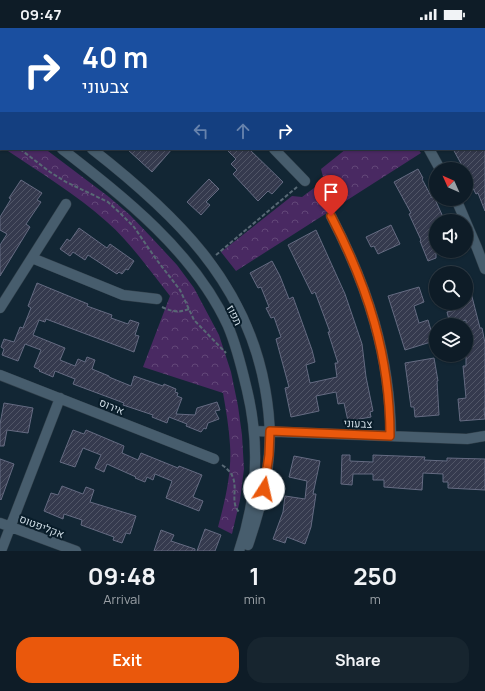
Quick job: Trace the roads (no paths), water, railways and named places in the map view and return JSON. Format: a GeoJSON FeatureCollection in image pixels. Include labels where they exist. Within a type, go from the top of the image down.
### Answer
{"type":"FeatureCollection","features":[{"type":"Feature","properties":{"kind":"street","name":"תפוז"},"geometry":{"type":"LineString","coordinates":[[65,150],[75,153],[159,232],[192,268],[206,287],[228,327],[236,347],[250,402],[254,431],[254,480],[248,520],[239,551]]}},
{"type":"Feature","properties":{"kind":"street","name":"תפוז"},"geometry":{"type":"LineString","coordinates":[[93,150],[133,183],[171,219],[208,260],[234,298],[254,342],[264,382],[270,431],[267,477],[262,501],[246,551]]}},
{"type":"Feature","properties":{"kind":"street"},"geometry":{"type":"LineString","coordinates":[[275,150],[305,181]]}},
{"type":"Feature","properties":{"kind":"street"},"geometry":{"type":"LineString","coordinates":[[430,150],[436,162]]}},
{"type":"Feature","properties":{"kind":"street"},"geometry":{"type":"LineString","coordinates":[[0,308],[66,204]]}},
{"type":"Feature","properties":{"kind":"street"},"geometry":{"type":"LineString","coordinates":[[459,206],[485,269]]}},
{"type":"Feature","properties":{"kind":"street"},"geometry":{"type":"LineString","coordinates":[[331,216],[357,269],[376,324],[388,380],[390,436]]}},
{"type":"Feature","properties":{"kind":"street"},"geometry":{"type":"LineString","coordinates":[[32,258],[123,295],[159,303]]}},
{"type":"Feature","properties":{"kind":"street","name":"אירוס"},"geometry":{"type":"LineString","coordinates":[[0,375],[214,460]]}},
{"type":"Feature","properties":{"kind":"street"},"geometry":{"type":"LineString","coordinates":[[1,551],[60,398]]}},
{"type":"Feature","properties":{"kind":"street","name":"צבעוני"},"geometry":{"type":"LineString","coordinates":[[254,431],[467,439],[485,436]]}},
{"type":"Feature","properties":{"kind":"street","name":"אקליפטוס"},"geometry":{"type":"LineString","coordinates":[[0,523],[76,551]]}}]}
